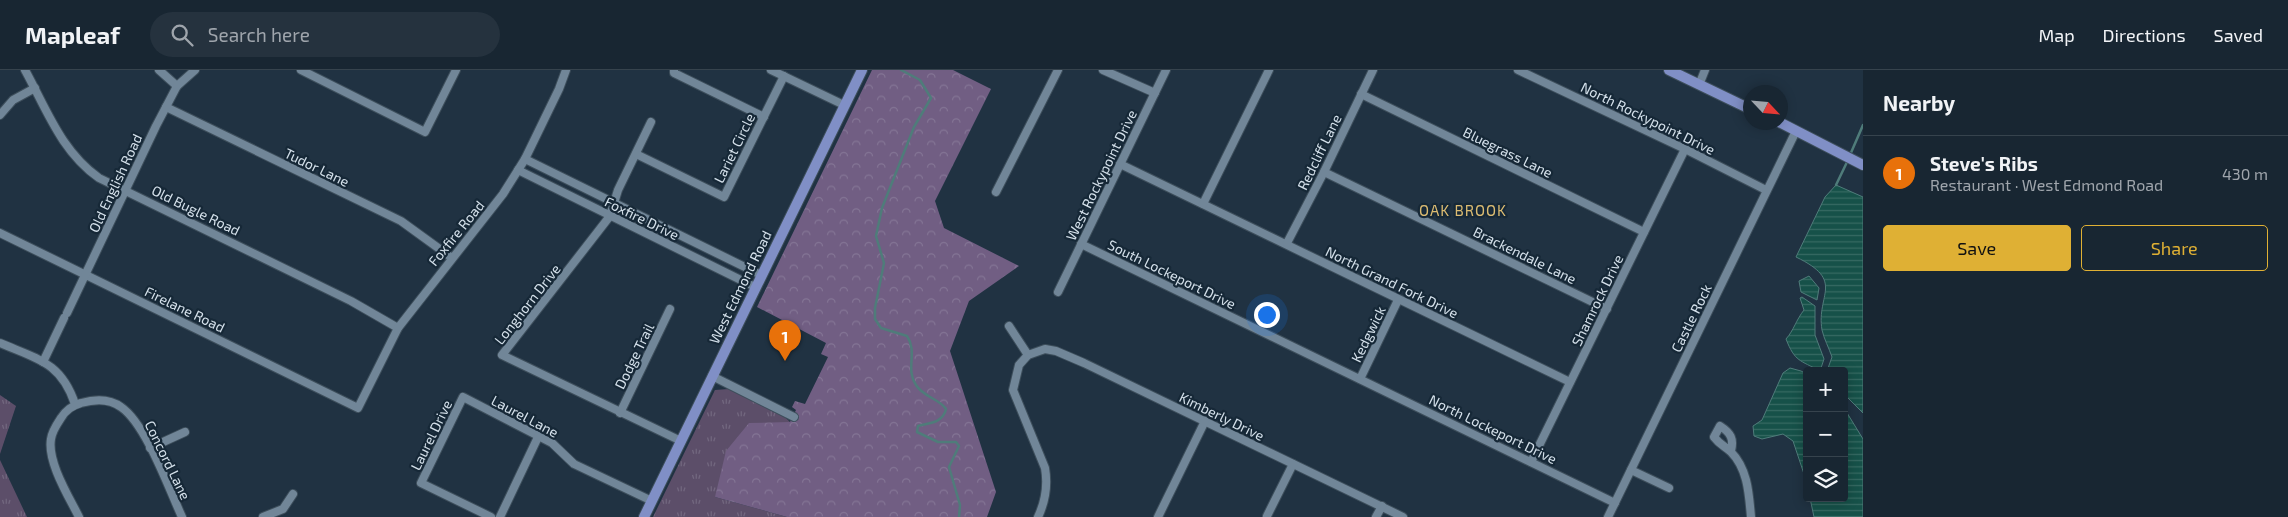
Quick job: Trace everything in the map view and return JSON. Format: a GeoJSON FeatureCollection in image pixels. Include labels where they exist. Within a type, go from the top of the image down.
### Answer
{"type":"FeatureCollection","features":[{"type":"Feature","properties":{"kind":"main road","name":"West Edmond Road"},"geometry":{"type":"LineString","coordinates":[[644,517],[862,70]]}},
{"type":"Feature","properties":{"kind":"main road"},"geometry":{"type":"LineString","coordinates":[[1668,70],[1743,106]]}},
{"type":"Feature","properties":{"kind":"main road"},"geometry":{"type":"LineString","coordinates":[[1788,127],[1861,163]]}},
{"type":"Feature","properties":{"kind":"street","name":"Old Bugle Road"},"geometry":{"type":"LineString","coordinates":[[25,70],[73,156],[82,166],[100,178],[126,189],[351,301],[398,328]]}},
{"type":"Feature","properties":{"kind":"street"},"geometry":{"type":"LineString","coordinates":[[159,70],[177,86]]}},
{"type":"Feature","properties":{"kind":"street","name":"Old English Road"},"geometry":{"type":"LineString","coordinates":[[43,362],[166,107],[177,86],[195,70]]}},
{"type":"Feature","properties":{"kind":"street"},"geometry":{"type":"LineString","coordinates":[[302,70],[425,132],[456,70]]}},
{"type":"Feature","properties":{"kind":"street","name":"Foxfire Road"},"geometry":{"type":"LineString","coordinates":[[358,408],[398,328],[503,194],[525,159],[566,70]]}},
{"type":"Feature","properties":{"kind":"street"},"geometry":{"type":"LineString","coordinates":[[674,70],[674,73],[764,116]]}},
{"type":"Feature","properties":{"kind":"street"},"geometry":{"type":"LineString","coordinates":[[771,70],[844,105]]}},
{"type":"Feature","properties":{"kind":"street"},"geometry":{"type":"LineString","coordinates":[[996,192],[1058,70]]}},
{"type":"Feature","properties":{"kind":"street"},"geometry":{"type":"LineString","coordinates":[[1103,70],[1155,93]]}},
{"type":"Feature","properties":{"kind":"street","name":"West Rockypoint Drive"},"geometry":{"type":"LineString","coordinates":[[1058,292],[1166,70]]}},
{"type":"Feature","properties":{"kind":"street"},"geometry":{"type":"LineString","coordinates":[[1203,204],[1269,70]]}},
{"type":"Feature","properties":{"kind":"street","name":"Redcliff Lane"},"geometry":{"type":"LineString","coordinates":[[1287,243],[1324,172],[1373,70]]}},
{"type":"Feature","properties":{"kind":"street","name":"North Rockypoint Drive"},"geometry":{"type":"LineString","coordinates":[[1518,70],[1685,149],[1766,190]]}},
{"type":"Feature","properties":{"kind":"street"},"geometry":{"type":"LineString","coordinates":[[1699,85],[1705,70]]}},
{"type":"Feature","properties":{"kind":"street","name":"Lariet Circle"},"geometry":{"type":"LineString","coordinates":[[636,154],[724,197],[784,76]]}},
{"type":"Feature","properties":{"kind":"street"},"geometry":{"type":"LineString","coordinates":[[0,114],[13,100],[35,88]]}},
{"type":"Feature","properties":{"kind":"street","name":"Bluegrass Lane"},"geometry":{"type":"LineString","coordinates":[[1361,94],[1644,232]]}},
{"type":"Feature","properties":{"kind":"street","name":"Tudor Lane"},"geometry":{"type":"LineString","coordinates":[[166,107],[402,221],[452,258]]}},
{"type":"Feature","properties":{"kind":"street","name":"Longhorn Drive"},"geometry":{"type":"LineString","coordinates":[[651,122],[618,190],[610,216],[502,355],[681,441]]}},
{"type":"Feature","properties":{"kind":"street","name":"Castle Rock"},"geometry":{"type":"LineString","coordinates":[[1608,517],[1796,131]]}},
{"type":"Feature","properties":{"kind":"street","name":"Shamrock Drive"},"geometry":{"type":"LineString","coordinates":[[1532,462],[1685,149]]}},
{"type":"Feature","properties":{"kind":"street","name":"Foxfire Drive"},"geometry":{"type":"LineString","coordinates":[[525,159],[761,275]]}},
{"type":"Feature","properties":{"kind":"street","name":"North Grand Fork Drive"},"geometry":{"type":"LineString","coordinates":[[1120,164],[1287,243],[1398,300],[1570,382]]}},
{"type":"Feature","properties":{"kind":"street","name":"Foxfire Drive"},"geometry":{"type":"LineString","coordinates":[[518,170],[755,287]]}},
{"type":"Feature","properties":{"kind":"street","name":"Brackendale Lane"},"geometry":{"type":"LineString","coordinates":[[1324,172],[1608,309]]}},
{"type":"Feature","properties":{"kind":"street","name":"Firelane Road"},"geometry":{"type":"LineString","coordinates":[[0,233],[358,408]]}},
{"type":"Feature","properties":{"kind":"street","name":"South Lockeport Drive"},"geometry":{"type":"LineString","coordinates":[[1081,244],[1360,379]]}},
{"type":"Feature","properties":{"kind":"street","name":"Kedgwick"},"geometry":{"type":"LineString","coordinates":[[1360,379],[1398,300]]}},
{"type":"Feature","properties":{"kind":"street","name":"Dodge Trail"},"geometry":{"type":"LineString","coordinates":[[620,413],[670,310]]}},
{"type":"Feature","properties":{"kind":"street"},"geometry":{"type":"LineString","coordinates":[[1009,326],[1028,355],[1019,365],[1013,390],[1045,468],[1047,480],[1045,496],[1038,517]]}},
{"type":"Feature","properties":{"kind":"street"},"geometry":{"type":"LineString","coordinates":[[0,342],[43,362],[61,375],[70,389],[75,404],[63,414],[56,426],[51,438],[51,448],[56,469],[79,517]]}},
{"type":"Feature","properties":{"kind":"street","name":"Kimberly Drive"},"geometry":{"type":"LineString","coordinates":[[1028,355],[1045,349],[1056,351],[1403,517]]}},
{"type":"Feature","properties":{"kind":"street"},"geometry":{"type":"LineString","coordinates":[[712,376],[794,417]]}},
{"type":"Feature","properties":{"kind":"street","name":"North Lockeport Drive"},"geometry":{"type":"LineString","coordinates":[[1360,379],[1615,503]]}},
{"type":"Feature","properties":{"kind":"street","name":"Laurel Lane"},"geometry":{"type":"LineString","coordinates":[[463,397],[552,443],[574,464],[652,501]]}},
{"type":"Feature","properties":{"kind":"street","name":"Laurel Drive"},"geometry":{"type":"LineString","coordinates":[[463,397],[421,483],[491,517]]}},
{"type":"Feature","properties":{"kind":"street","name":"Concord Lane"},"geometry":{"type":"LineString","coordinates":[[75,404],[94,400],[108,400],[122,407],[134,420],[150,448],[182,517]]}},
{"type":"Feature","properties":{"kind":"street"},"geometry":{"type":"LineString","coordinates":[[1158,517],[1205,421]]}},
{"type":"Feature","properties":{"kind":"street"},"geometry":{"type":"LineString","coordinates":[[150,448],[186,432]]}},
{"type":"Feature","properties":{"kind":"street"},"geometry":{"type":"LineString","coordinates":[[500,517],[539,436]]}},
{"type":"Feature","properties":{"kind":"street"},"geometry":{"type":"LineString","coordinates":[[1731,452],[1746,477],[1751,517]]}},
{"type":"Feature","properties":{"kind":"street"},"geometry":{"type":"LineString","coordinates":[[1267,516],[1293,464]]}},
{"type":"Feature","properties":{"kind":"street"},"geometry":{"type":"LineString","coordinates":[[1631,470],[1669,488]]}},
{"type":"Feature","properties":{"kind":"street"},"geometry":{"type":"LineString","coordinates":[[267,517],[282,509],[293,494]]}},
{"type":"Feature","properties":{"kind":"street"},"geometry":{"type":"LineString","coordinates":[[1376,517],[1382,506]]}},
{"type":"Feature","properties":{"kind":"green space"},"geometry":{"type":"Polygon","coordinates":[[[872,70],[953,70],[991,89],[935,201],[944,228],[1019,266],[969,301],[950,351],[996,492],[987,517],[787,517],[715,497],[726,451],[749,423],[790,422],[796,410],[792,407],[795,401],[805,404],[828,357],[821,354],[826,343],[757,307],[872,70]]]}},
{"type":"Feature","properties":{"kind":"green space"},"geometry":{"type":"Polygon","coordinates":[[[729,389],[784,416],[790,422],[715,497],[787,517],[653,517],[715,390],[729,389]]]}},
{"type":"Feature","properties":{"kind":"green space"},"geometry":{"type":"Polygon","coordinates":[[[0,395],[16,406],[0,454],[0,395]]]}},
{"type":"Feature","properties":{"kind":"green space"},"geometry":{"type":"Polygon","coordinates":[[[0,460],[27,517],[0,517],[0,460]]]}},
{"type":"Feature","properties":{"kind":"shaded area"},"geometry":{"type":"Polygon","coordinates":[[[1836,185],[1863,197],[1863,413],[1848,398],[1848,367],[1828,367],[1832,357],[1822,330],[1821,318],[1825,281],[1820,273],[1796,257],[1825,197],[1836,185]]]}},
{"type":"Feature","properties":{"kind":"shaded area"},"geometry":{"type":"Polygon","coordinates":[[[1809,276],[1819,288],[1817,300],[1801,292],[1799,281],[1809,276]]]}},
{"type":"Feature","properties":{"kind":"shaded area"},"geometry":{"type":"Polygon","coordinates":[[[1802,297],[1815,306],[1815,335],[1824,359],[1821,367],[1812,367],[1799,360],[1792,352],[1786,339],[1804,310],[1800,298],[1802,297]]]}},
{"type":"Feature","properties":{"kind":"shaded area"},"geometry":{"type":"Polygon","coordinates":[[[1790,368],[1803,372],[1803,471],[1793,441],[1783,434],[1762,439],[1754,436],[1753,426],[1762,420],[1783,373],[1790,368]]]}},
{"type":"Feature","properties":{"kind":"shaded area"},"geometry":{"type":"Polygon","coordinates":[[[1848,415],[1863,439],[1863,517],[1814,517],[1811,502],[1848,502],[1848,415]]]}},
{"type":"Feature","properties":{"kind":"waterway"},"geometry":{"type":"LineString","coordinates":[[901,70],[920,80],[931,98],[914,127],[882,208],[876,236],[884,263],[875,308],[875,319],[881,328],[907,336],[912,348],[912,373],[916,385],[946,409],[939,420],[918,426],[917,432],[938,442],[956,442],[959,446],[949,467],[960,505],[959,517]]}},
{"type":"Feature","properties":{"kind":"waterway"},"geometry":{"type":"LineString","coordinates":[[1850,155],[1863,125]]}},
{"type":"Feature","properties":{"kind":"waterway"},"geometry":{"type":"LineString","coordinates":[[1836,185],[1848,160]]}},
{"type":"Feature","properties":{"kind":"place","name":"Steve's Ribs"},"geometry":{"type":"Point","coordinates":[785,361]}},
{"type":"Feature","properties":{"kind":"district","name":"OAK BROOK"},"geometry":{"type":"Point","coordinates":[1463,210]}}]}
